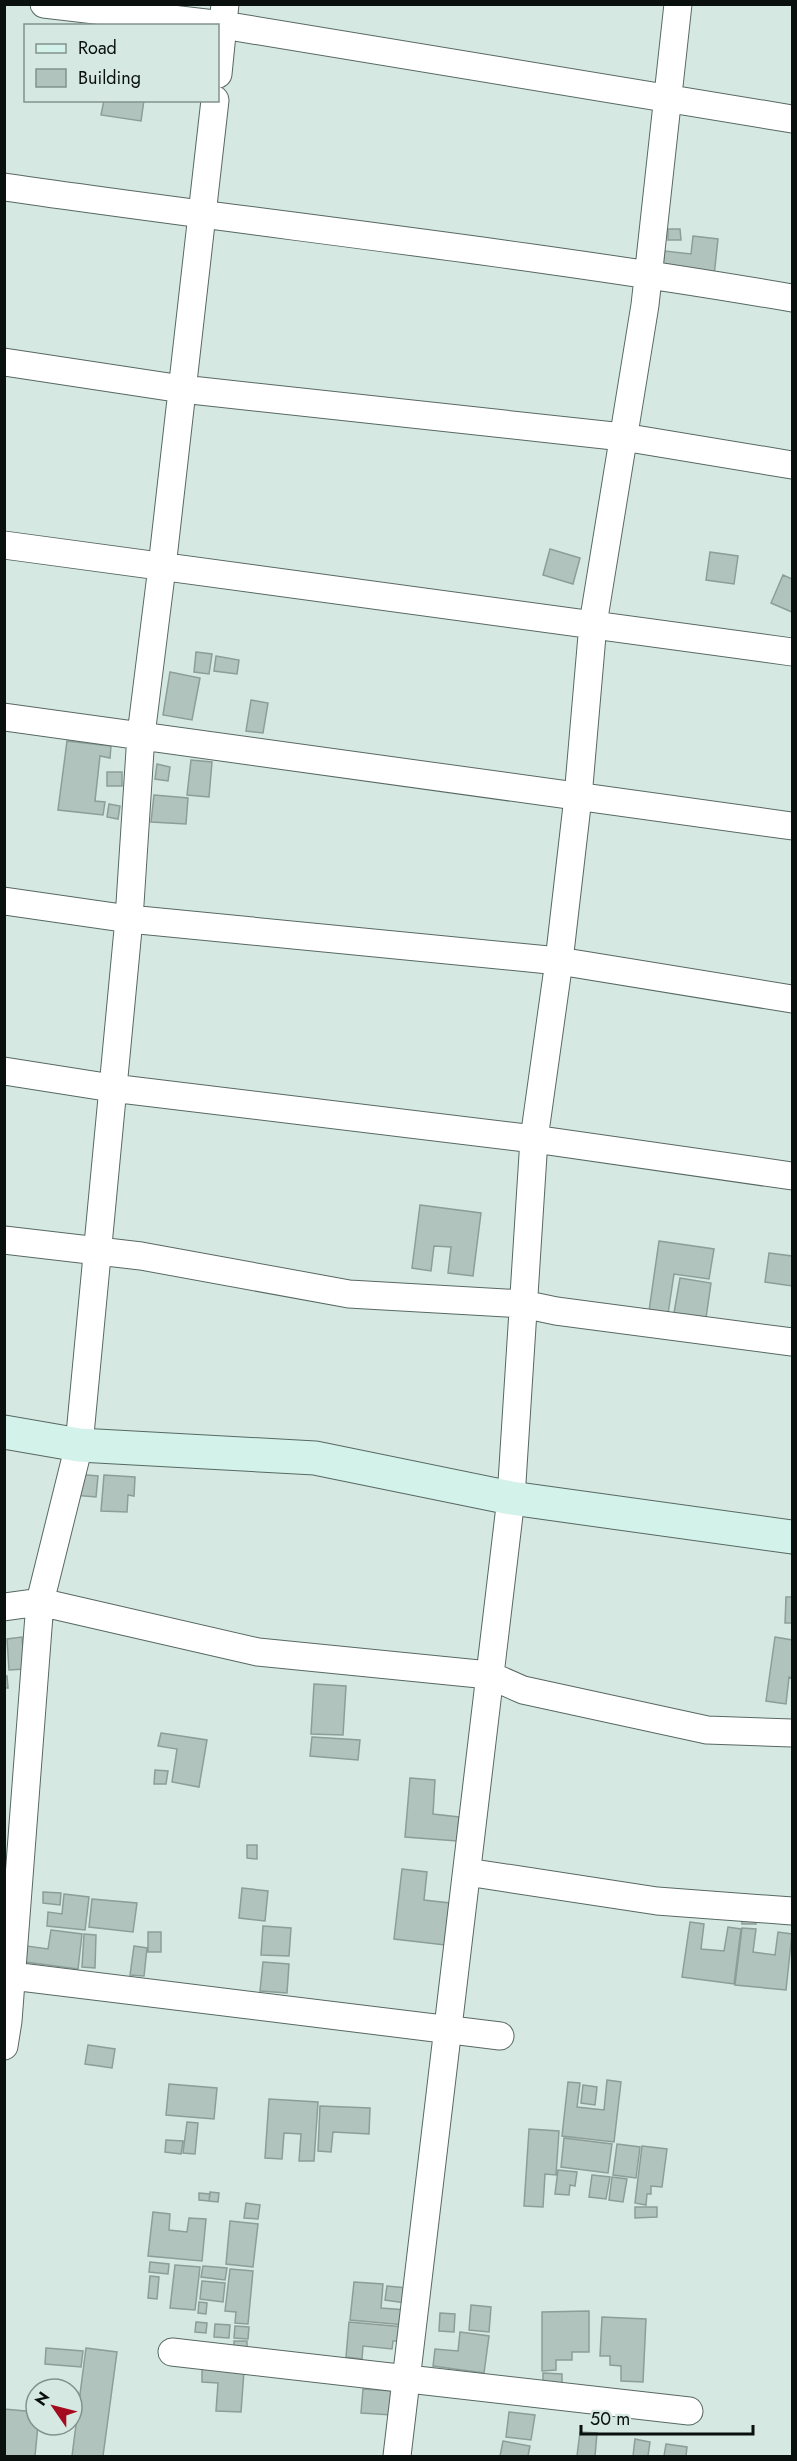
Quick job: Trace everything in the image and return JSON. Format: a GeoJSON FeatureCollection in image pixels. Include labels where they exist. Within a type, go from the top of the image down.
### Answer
{"type":"FeatureCollection","features":[{"type":"Feature","properties":{"kind":"street"},"geometry":{"type":"LineString","coordinates":[[44,4],[224,15],[667,99],[792,119]]}},
{"type":"Feature","properties":{"kind":"street"},"geometry":{"type":"LineString","coordinates":[[397,2457],[511,1498],[534,1139],[559,961],[578,797],[593,624],[648,273],[678,4]]}},
{"type":"Feature","properties":{"kind":"street"},"geometry":{"type":"LineString","coordinates":[[219,64],[224,15]]}},
{"type":"Feature","properties":{"kind":"street"},"geometry":{"type":"LineString","coordinates":[[4,2046],[40,1602],[79,1445],[129,920],[141,735],[214,102]]}},
{"type":"Feature","properties":{"kind":"street"},"geometry":{"type":"LineString","coordinates":[[4,187],[648,273],[792,298]]}},
{"type":"Feature","properties":{"kind":"street"},"geometry":{"type":"LineString","coordinates":[[4,362],[182,389],[623,437],[792,465]]}},
{"type":"Feature","properties":{"kind":"street"},"geometry":{"type":"LineString","coordinates":[[4,545],[792,652]]}},
{"type":"Feature","properties":{"kind":"street"},"geometry":{"type":"LineString","coordinates":[[4,717],[792,826]]}},
{"type":"Feature","properties":{"kind":"street"},"geometry":{"type":"LineString","coordinates":[[4,901],[129,920],[559,961],[792,999]]}},
{"type":"Feature","properties":{"kind":"street"},"geometry":{"type":"LineString","coordinates":[[4,1071],[112,1088],[534,1139],[792,1176]]}},
{"type":"Feature","properties":{"kind":"street"},"geometry":{"type":"LineString","coordinates":[[4,1240],[141,1256],[349,1293],[523,1304],[556,1311],[792,1342]]}},
{"type":"Feature","properties":{"kind":"street"},"geometry":{"type":"LineString","coordinates":[[4,1432],[79,1445],[315,1458],[511,1498],[792,1537]]}},
{"type":"Feature","properties":{"kind":"street"},"geometry":{"type":"LineString","coordinates":[[4,1607],[40,1602],[258,1652],[489,1675],[523,1690],[707,1730],[792,1733]]}},
{"type":"Feature","properties":{"kind":"street"},"geometry":{"type":"LineString","coordinates":[[467,1872],[657,1901],[792,1911]]}},
{"type":"Feature","properties":{"kind":"street"},"geometry":{"type":"LineString","coordinates":[[8,1976],[500,2036]]}},
{"type":"Feature","properties":{"kind":"street"},"geometry":{"type":"LineString","coordinates":[[172,2352],[689,2411]]}},
{"type":"Feature","properties":{"kind":"building"},"geometry":{"type":"Polygon","coordinates":[[[104,102],[144,102],[141,121],[101,115],[104,102]]]}},
{"type":"Feature","properties":{"kind":"building"},"geometry":{"type":"Polygon","coordinates":[[[668,229],[680,229],[681,240],[668,240],[668,229]]]}},
{"type":"Feature","properties":{"kind":"building"},"geometry":{"type":"Polygon","coordinates":[[[693,236],[718,239],[714,276],[662,269],[665,251],[691,254],[693,236]]]}},
{"type":"Feature","properties":{"kind":"building"},"geometry":{"type":"Polygon","coordinates":[[[550,549],[580,558],[573,584],[543,575],[550,549]]]}},
{"type":"Feature","properties":{"kind":"building"},"geometry":{"type":"Polygon","coordinates":[[[710,552],[738,556],[734,584],[706,580],[710,552]]]}},
{"type":"Feature","properties":{"kind":"building"},"geometry":{"type":"Polygon","coordinates":[[[783,575],[792,579],[792,612],[771,603],[783,575]]]}},
{"type":"Feature","properties":{"kind":"building"},"geometry":{"type":"Polygon","coordinates":[[[196,652],[212,654],[209,674],[194,672],[196,652]]]}},
{"type":"Feature","properties":{"kind":"building"},"geometry":{"type":"Polygon","coordinates":[[[216,656],[239,660],[237,674],[214,671],[216,656]]]}},
{"type":"Feature","properties":{"kind":"building"},"geometry":{"type":"Polygon","coordinates":[[[170,672],[200,678],[192,720],[163,715],[170,672]]]}},
{"type":"Feature","properties":{"kind":"building"},"geometry":{"type":"Polygon","coordinates":[[[251,700],[268,703],[263,733],[246,731],[251,700]]]}},
{"type":"Feature","properties":{"kind":"building"},"geometry":{"type":"Polygon","coordinates":[[[67,741],[111,746],[110,758],[100,756],[95,801],[105,802],[103,815],[58,810],[67,741]]]}},
{"type":"Feature","properties":{"kind":"building"},"geometry":{"type":"Polygon","coordinates":[[[191,760],[212,762],[209,797],[187,795],[191,760]]]}},
{"type":"Feature","properties":{"kind":"building"},"geometry":{"type":"Polygon","coordinates":[[[157,764],[170,767],[168,781],[155,779],[157,764]]]}},
{"type":"Feature","properties":{"kind":"building"},"geometry":{"type":"Polygon","coordinates":[[[107,772],[122,772],[122,786],[107,786],[107,772]]]}},
{"type":"Feature","properties":{"kind":"building"},"geometry":{"type":"Polygon","coordinates":[[[154,795],[188,798],[186,824],[151,822],[154,795]]]}},
{"type":"Feature","properties":{"kind":"building"},"geometry":{"type":"Polygon","coordinates":[[[109,804],[120,806],[118,819],[107,817],[109,804]]]}},
{"type":"Feature","properties":{"kind":"building"},"geometry":{"type":"Polygon","coordinates":[[[420,1205],[481,1213],[473,1276],[448,1273],[451,1247],[434,1246],[431,1271],[412,1268],[420,1205]]]}},
{"type":"Feature","properties":{"kind":"building"},"geometry":{"type":"Polygon","coordinates":[[[659,1241],[714,1249],[709,1279],[674,1274],[668,1314],[649,1311],[659,1241]]]}},
{"type":"Feature","properties":{"kind":"building"},"geometry":{"type":"Polygon","coordinates":[[[769,1253],[792,1256],[792,1286],[765,1282],[769,1253]]]}},
{"type":"Feature","properties":{"kind":"building"},"geometry":{"type":"Polygon","coordinates":[[[680,1278],[711,1283],[706,1318],[674,1313],[680,1278]]]}},
{"type":"Feature","properties":{"kind":"building"},"geometry":{"type":"Polygon","coordinates":[[[76,1474],[98,1476],[96,1497],[73,1495],[76,1474]]]}},
{"type":"Feature","properties":{"kind":"building"},"geometry":{"type":"Polygon","coordinates":[[[104,1475],[135,1477],[134,1496],[128,1495],[127,1512],[101,1511],[104,1475]]]}},
{"type":"Feature","properties":{"kind":"building"},"geometry":{"type":"Polygon","coordinates":[[[786,1597],[792,1597],[792,1623],[785,1623],[786,1597]]]}},
{"type":"Feature","properties":{"kind":"building"},"geometry":{"type":"Polygon","coordinates":[[[22,1637],[25,1669],[9,1670],[7,1639],[22,1637]]]}},
{"type":"Feature","properties":{"kind":"building"},"geometry":{"type":"Polygon","coordinates":[[[775,1637],[792,1640],[792,1678],[789,1677],[786,1704],[766,1701],[775,1637]]]}},
{"type":"Feature","properties":{"kind":"building"},"geometry":{"type":"Polygon","coordinates":[[[4,1676],[7,1676],[8,1688],[4,1688],[4,1676]]]}},
{"type":"Feature","properties":{"kind":"building"},"geometry":{"type":"Polygon","coordinates":[[[314,1684],[346,1686],[343,1735],[311,1734],[314,1684]]]}},
{"type":"Feature","properties":{"kind":"building"},"geometry":{"type":"Polygon","coordinates":[[[161,1733],[207,1740],[199,1787],[172,1782],[177,1749],[158,1746],[161,1733]]]}},
{"type":"Feature","properties":{"kind":"building"},"geometry":{"type":"Polygon","coordinates":[[[312,1737],[360,1740],[358,1760],[310,1756],[312,1737]]]}},
{"type":"Feature","properties":{"kind":"building"},"geometry":{"type":"Polygon","coordinates":[[[155,1770],[168,1771],[166,1784],[154,1784],[155,1770]]]}},
{"type":"Feature","properties":{"kind":"building"},"geometry":{"type":"Polygon","coordinates":[[[410,1778],[435,1780],[433,1814],[459,1817],[457,1841],[405,1837],[410,1778]]]}},
{"type":"Feature","properties":{"kind":"building"},"geometry":{"type":"Polygon","coordinates":[[[247,1845],[257,1845],[257,1859],[247,1858],[247,1845]]]}},
{"type":"Feature","properties":{"kind":"building"},"geometry":{"type":"Polygon","coordinates":[[[402,1869],[427,1872],[424,1900],[450,1903],[445,1945],[394,1939],[402,1869]]]}},
{"type":"Feature","properties":{"kind":"building"},"geometry":{"type":"Polygon","coordinates":[[[242,1888],[268,1891],[265,1921],[239,1918],[242,1888]]]}},
{"type":"Feature","properties":{"kind":"building"},"geometry":{"type":"Polygon","coordinates":[[[43,1892],[61,1893],[60,1905],[43,1903],[43,1892]]]}},
{"type":"Feature","properties":{"kind":"building"},"geometry":{"type":"Polygon","coordinates":[[[64,1894],[89,1897],[85,1930],[47,1926],[48,1912],[62,1914],[64,1894]]]}},
{"type":"Feature","properties":{"kind":"building"},"geometry":{"type":"Polygon","coordinates":[[[92,1899],[137,1903],[133,1932],[89,1927],[92,1899]]]}},
{"type":"Feature","properties":{"kind":"building"},"geometry":{"type":"Polygon","coordinates":[[[742,1912],[756,1913],[756,1924],[742,1924],[742,1912]]]}},
{"type":"Feature","properties":{"kind":"building"},"geometry":{"type":"Polygon","coordinates":[[[690,1922],[704,1924],[701,1949],[724,1951],[728,1927],[741,1929],[734,1984],[682,1977],[690,1922]]]}},
{"type":"Feature","properties":{"kind":"building"},"geometry":{"type":"Polygon","coordinates":[[[263,1926],[291,1928],[289,1956],[261,1955],[263,1926]]]}},
{"type":"Feature","properties":{"kind":"building"},"geometry":{"type":"Polygon","coordinates":[[[742,1928],[756,1929],[753,1952],[775,1955],[778,1932],[792,1934],[786,1990],[735,1985],[742,1928]]]}},
{"type":"Feature","properties":{"kind":"building"},"geometry":{"type":"Polygon","coordinates":[[[51,1930],[82,1934],[78,1969],[25,1962],[27,1946],[48,1949],[51,1930]]]}},
{"type":"Feature","properties":{"kind":"building"},"geometry":{"type":"Polygon","coordinates":[[[148,1932],[161,1932],[161,1952],[148,1952],[148,1932]]]}},
{"type":"Feature","properties":{"kind":"building"},"geometry":{"type":"Polygon","coordinates":[[[84,1934],[96,1935],[95,1968],[82,1967],[84,1934]]]}},
{"type":"Feature","properties":{"kind":"building"},"geometry":{"type":"Polygon","coordinates":[[[134,1946],[147,1948],[144,1976],[130,1975],[134,1946]]]}},
{"type":"Feature","properties":{"kind":"building"},"geometry":{"type":"Polygon","coordinates":[[[263,1962],[289,1964],[287,1993],[260,1991],[263,1962]]]}},
{"type":"Feature","properties":{"kind":"building"},"geometry":{"type":"Polygon","coordinates":[[[88,2045],[115,2049],[112,2068],[85,2064],[88,2045]]]}},
{"type":"Feature","properties":{"kind":"building"},"geometry":{"type":"Polygon","coordinates":[[[607,2080],[621,2082],[614,2142],[562,2136],[568,2082],[580,2083],[577,2107],[604,2110],[607,2080]]]}},
{"type":"Feature","properties":{"kind":"building"},"geometry":{"type":"Polygon","coordinates":[[[169,2084],[217,2088],[214,2119],[166,2115],[169,2084]]]}},
{"type":"Feature","properties":{"kind":"building"},"geometry":{"type":"Polygon","coordinates":[[[583,2085],[597,2087],[595,2105],[581,2103],[583,2085]]]}},
{"type":"Feature","properties":{"kind":"building"},"geometry":{"type":"Polygon","coordinates":[[[269,2099],[318,2102],[314,2161],[299,2161],[301,2134],[284,2133],[282,2159],[265,2158],[269,2099]]]}},
{"type":"Feature","properties":{"kind":"building"},"geometry":{"type":"Polygon","coordinates":[[[320,2106],[370,2108],[369,2134],[333,2132],[331,2152],[318,2151],[320,2106]]]}},
{"type":"Feature","properties":{"kind":"building"},"geometry":{"type":"Polygon","coordinates":[[[187,2122],[198,2123],[195,2154],[183,2153],[187,2122]]]}},
{"type":"Feature","properties":{"kind":"building"},"geometry":{"type":"Polygon","coordinates":[[[529,2129],[559,2131],[556,2175],[545,2174],[543,2207],[524,2206],[529,2129]]]}},
{"type":"Feature","properties":{"kind":"building"},"geometry":{"type":"Polygon","coordinates":[[[564,2138],[612,2144],[608,2173],[561,2167],[564,2138]]]}},
{"type":"Feature","properties":{"kind":"building"},"geometry":{"type":"Polygon","coordinates":[[[166,2140],[183,2141],[181,2154],[165,2152],[166,2140]]]}},
{"type":"Feature","properties":{"kind":"building"},"geometry":{"type":"Polygon","coordinates":[[[617,2144],[640,2147],[636,2178],[613,2175],[617,2144]]]}},
{"type":"Feature","properties":{"kind":"building"},"geometry":{"type":"Polygon","coordinates":[[[642,2146],[667,2149],[662,2187],[651,2186],[651,2194],[647,2194],[646,2205],[635,2203],[642,2146]]]}},
{"type":"Feature","properties":{"kind":"building"},"geometry":{"type":"Polygon","coordinates":[[[558,2170],[577,2172],[575,2186],[570,2185],[569,2195],[555,2194],[558,2170]]]}},
{"type":"Feature","properties":{"kind":"building"},"geometry":{"type":"Polygon","coordinates":[[[592,2175],[610,2177],[606,2199],[589,2197],[592,2175]]]}},
{"type":"Feature","properties":{"kind":"building"},"geometry":{"type":"Polygon","coordinates":[[[612,2177],[627,2179],[623,2202],[609,2200],[612,2177]]]}},
{"type":"Feature","properties":{"kind":"building"},"geometry":{"type":"Polygon","coordinates":[[[210,2192],[219,2193],[218,2202],[209,2201],[210,2192]]]}},
{"type":"Feature","properties":{"kind":"building"},"geometry":{"type":"Polygon","coordinates":[[[199,2193],[210,2194],[209,2201],[199,2200],[199,2193]]]}},
{"type":"Feature","properties":{"kind":"building"},"geometry":{"type":"Polygon","coordinates":[[[246,2203],[260,2205],[258,2219],[244,2218],[246,2203]]]}},
{"type":"Feature","properties":{"kind":"building"},"geometry":{"type":"Polygon","coordinates":[[[635,2207],[657,2207],[657,2217],[635,2218],[635,2207]]]}},
{"type":"Feature","properties":{"kind":"building"},"geometry":{"type":"Polygon","coordinates":[[[153,2212],[170,2214],[169,2230],[187,2232],[189,2218],[206,2219],[202,2261],[148,2256],[153,2212]]]}},
{"type":"Feature","properties":{"kind":"building"},"geometry":{"type":"Polygon","coordinates":[[[230,2221],[258,2224],[253,2267],[226,2264],[230,2221]]]}},
{"type":"Feature","properties":{"kind":"building"},"geometry":{"type":"Polygon","coordinates":[[[150,2262],[169,2264],[168,2274],[149,2272],[150,2262]]]}},
{"type":"Feature","properties":{"kind":"building"},"geometry":{"type":"Polygon","coordinates":[[[175,2265],[200,2267],[195,2310],[170,2308],[175,2265]]]}},
{"type":"Feature","properties":{"kind":"building"},"geometry":{"type":"Polygon","coordinates":[[[203,2266],[227,2268],[225,2280],[201,2277],[203,2266]]]}},
{"type":"Feature","properties":{"kind":"building"},"geometry":{"type":"Polygon","coordinates":[[[230,2269],[253,2271],[248,2324],[235,2323],[236,2312],[225,2311],[230,2269]]]}},
{"type":"Feature","properties":{"kind":"building"},"geometry":{"type":"Polygon","coordinates":[[[150,2276],[159,2277],[157,2299],[148,2298],[150,2276]]]}},
{"type":"Feature","properties":{"kind":"building"},"geometry":{"type":"Polygon","coordinates":[[[202,2281],[225,2283],[223,2302],[200,2299],[202,2281]]]}},
{"type":"Feature","properties":{"kind":"building"},"geometry":{"type":"Polygon","coordinates":[[[354,2282],[383,2284],[381,2308],[407,2310],[405,2325],[350,2320],[354,2282]]]}},
{"type":"Feature","properties":{"kind":"building"},"geometry":{"type":"Polygon","coordinates":[[[387,2286],[407,2288],[405,2303],[385,2300],[387,2286]]]}},
{"type":"Feature","properties":{"kind":"building"},"geometry":{"type":"Polygon","coordinates":[[[199,2302],[207,2303],[206,2314],[198,2313],[199,2302]]]}},
{"type":"Feature","properties":{"kind":"building"},"geometry":{"type":"Polygon","coordinates":[[[471,2305],[491,2307],[489,2332],[469,2330],[471,2305]]]}},
{"type":"Feature","properties":{"kind":"building"},"geometry":{"type":"Polygon","coordinates":[[[589,2311],[589,2352],[572,2352],[572,2360],[556,2360],[556,2370],[542,2371],[542,2312],[589,2311]]]}},
{"type":"Feature","properties":{"kind":"building"},"geometry":{"type":"Polygon","coordinates":[[[440,2313],[455,2314],[454,2332],[439,2331],[440,2313]]]}},
{"type":"Feature","properties":{"kind":"building"},"geometry":{"type":"Polygon","coordinates":[[[602,2317],[646,2319],[643,2382],[621,2381],[621,2366],[610,2365],[610,2356],[600,2356],[602,2317]]]}},
{"type":"Feature","properties":{"kind":"building"},"geometry":{"type":"Polygon","coordinates":[[[196,2322],[207,2323],[206,2333],[195,2332],[196,2322]]]}},
{"type":"Feature","properties":{"kind":"building"},"geometry":{"type":"Polygon","coordinates":[[[349,2322],[404,2327],[403,2341],[393,2341],[392,2349],[363,2346],[362,2359],[346,2357],[349,2322]]]}},
{"type":"Feature","properties":{"kind":"building"},"geometry":{"type":"Polygon","coordinates":[[[215,2324],[230,2325],[229,2338],[214,2337],[215,2324]]]}},
{"type":"Feature","properties":{"kind":"building"},"geometry":{"type":"Polygon","coordinates":[[[235,2326],[249,2327],[248,2339],[234,2338],[235,2326]]]}},
{"type":"Feature","properties":{"kind":"building"},"geometry":{"type":"Polygon","coordinates":[[[460,2332],[489,2336],[484,2373],[433,2366],[435,2349],[458,2351],[460,2332]]]}},
{"type":"Feature","properties":{"kind":"building"},"geometry":{"type":"Polygon","coordinates":[[[234,2341],[247,2341],[247,2354],[234,2354],[234,2341]]]}},
{"type":"Feature","properties":{"kind":"building"},"geometry":{"type":"Polygon","coordinates":[[[46,2348],[83,2351],[81,2367],[45,2364],[46,2348]]]}},
{"type":"Feature","properties":{"kind":"building"},"geometry":{"type":"Polygon","coordinates":[[[86,2348],[117,2352],[103,2456],[72,2456],[74,2437],[84,2437],[82,2377],[86,2348]]]}},
{"type":"Feature","properties":{"kind":"building"},"geometry":{"type":"Polygon","coordinates":[[[202,2369],[244,2371],[241,2412],[216,2411],[218,2383],[202,2382],[202,2369]]]}},
{"type":"Feature","properties":{"kind":"building"},"geometry":{"type":"Polygon","coordinates":[[[543,2373],[562,2374],[562,2383],[543,2382],[543,2373]]]}},
{"type":"Feature","properties":{"kind":"building"},"geometry":{"type":"Polygon","coordinates":[[[363,2389],[394,2391],[392,2415],[361,2413],[363,2389]]]}},
{"type":"Feature","properties":{"kind":"building"},"geometry":{"type":"Polygon","coordinates":[[[4,2409],[24,2411],[24,2437],[37,2437],[35,2456],[4,2456],[4,2409]]]}},
{"type":"Feature","properties":{"kind":"building"},"geometry":{"type":"Polygon","coordinates":[[[509,2412],[535,2415],[531,2440],[506,2437],[509,2412]]]}},
{"type":"Feature","properties":{"kind":"building"},"geometry":{"type":"Polygon","coordinates":[[[580,2432],[597,2433],[595,2456],[577,2456],[580,2432]]]}},
{"type":"Feature","properties":{"kind":"building"},"geometry":{"type":"Polygon","coordinates":[[[635,2439],[650,2442],[648,2456],[633,2456],[635,2439]]]}},
{"type":"Feature","properties":{"kind":"building"},"geometry":{"type":"Polygon","coordinates":[[[503,2441],[530,2446],[528,2456],[500,2456],[503,2441]]]}},
{"type":"Feature","properties":{"kind":"building"},"geometry":{"type":"Polygon","coordinates":[[[666,2444],[687,2447],[686,2456],[664,2456],[666,2444]]]}}]}
